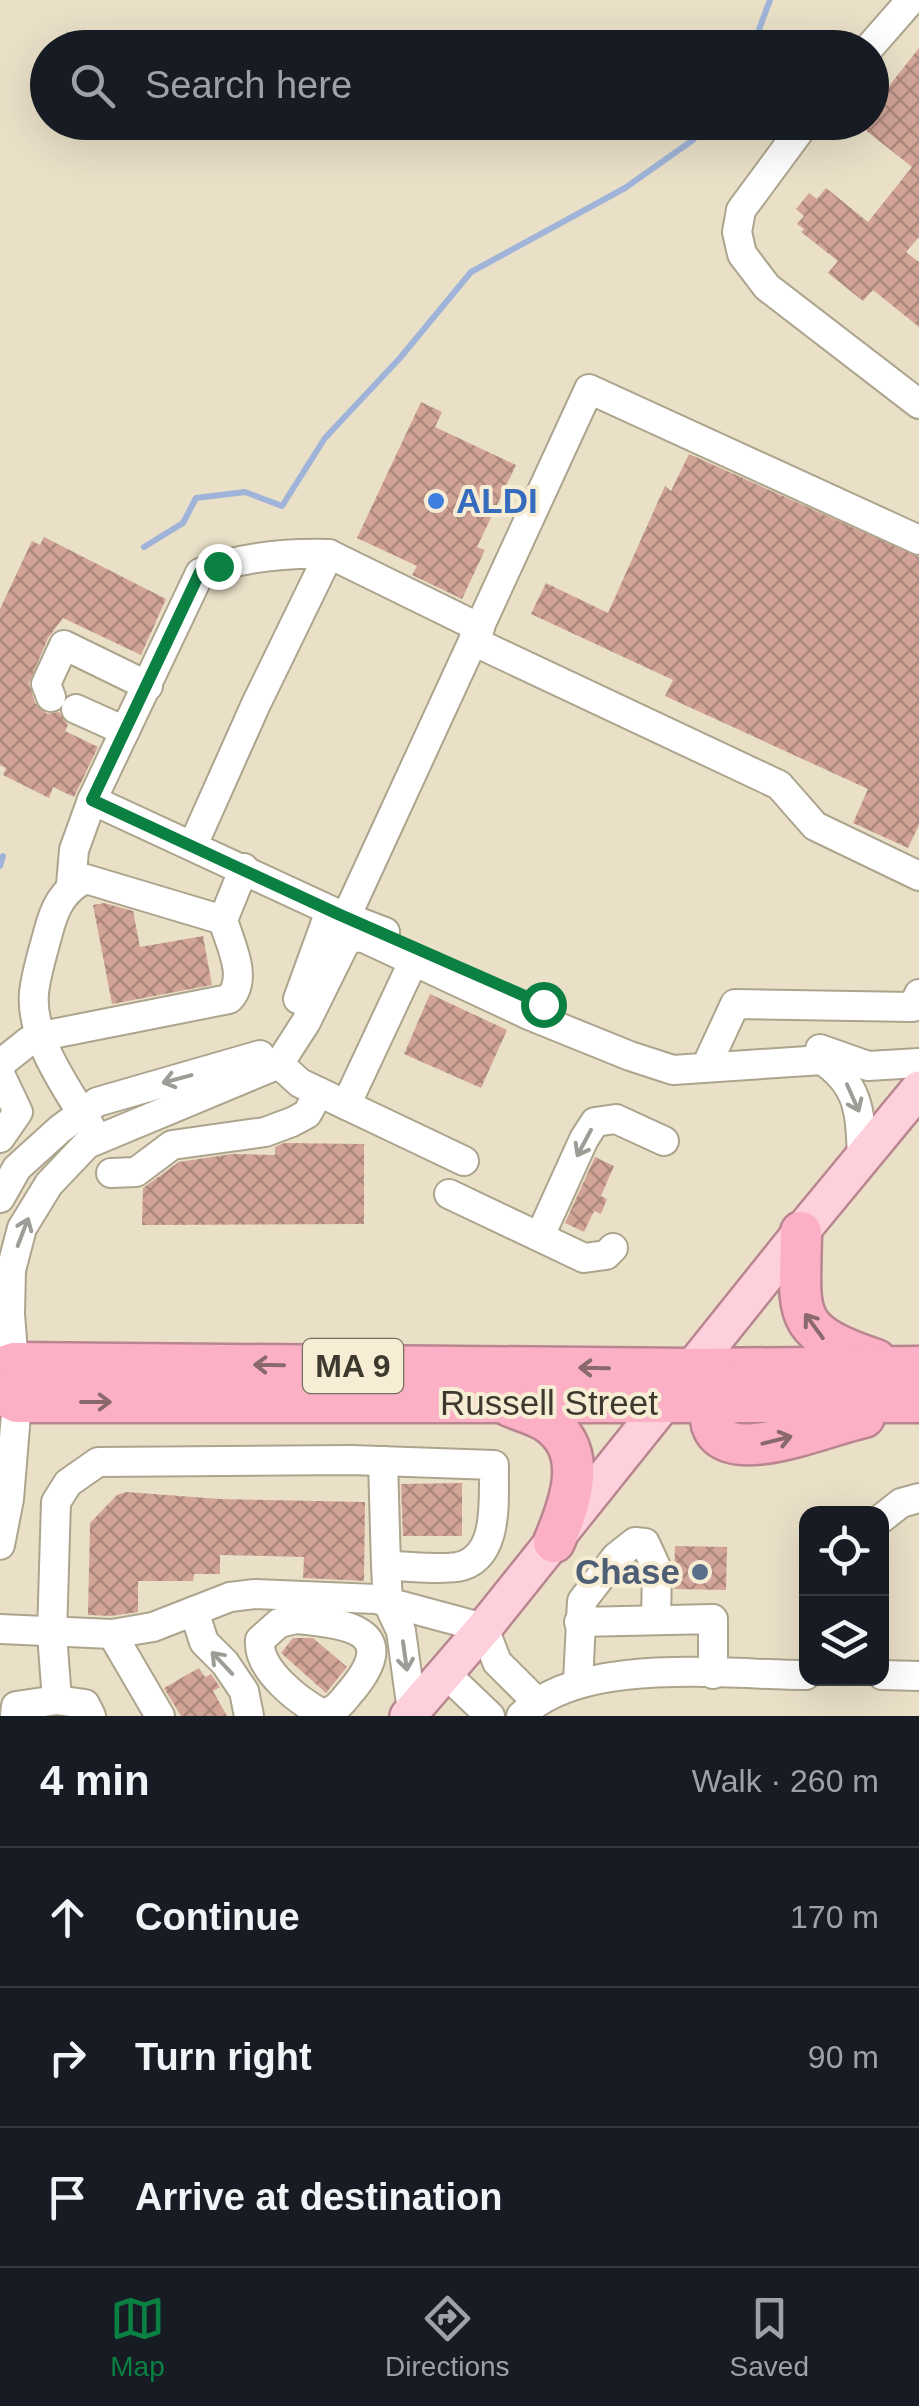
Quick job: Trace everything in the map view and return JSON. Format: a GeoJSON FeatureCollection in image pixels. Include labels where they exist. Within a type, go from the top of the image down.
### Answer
{"type":"FeatureCollection","features":[{"type":"Feature","properties":{"kind":"highway"},"geometry":{"type":"LineString","coordinates":[[801,1232],[801,1302],[816,1333],[836,1346],[909,1367]]}},
{"type":"Feature","properties":{"kind":"highway","name":"Russell Street"},"geometry":{"type":"LineString","coordinates":[[8,1381],[711,1380],[909,1367]]}},
{"type":"Feature","properties":{"kind":"highway","name":"Russell Street"},"geometry":{"type":"LineString","coordinates":[[8,1381],[506,1404],[666,1402],[711,1380],[919,1405]]}},
{"type":"Feature","properties":{"kind":"highway"},"geometry":{"type":"LineString","coordinates":[[506,1404],[548,1422],[571,1453],[575,1476],[571,1502],[554,1542]]}},
{"type":"Feature","properties":{"kind":"main road"},"geometry":{"type":"LineString","coordinates":[[711,1380],[801,1232],[916,1099]]}},
{"type":"Feature","properties":{"kind":"main road"},"geometry":{"type":"LineString","coordinates":[[410,1713],[484,1628],[666,1402]]}},
{"type":"Feature","properties":{"kind":"lane"},"geometry":{"type":"LineString","coordinates":[[884,30],[910,0]]}},
{"type":"Feature","properties":{"kind":"lane"},"geometry":{"type":"LineString","coordinates":[[792,140],[740,210],[742,254],[767,287],[918,402]]}},
{"type":"Feature","properties":{"kind":"lane"},"geometry":{"type":"LineString","coordinates":[[0,1198],[18,1168],[97,1102],[258,1056],[285,1028],[326,922],[342,915],[590,389],[919,540]]}},
{"type":"Feature","properties":{"kind":"lane"},"geometry":{"type":"LineString","coordinates":[[98,1139],[42,1036],[35,1016],[36,984],[53,912],[71,885],[74,850],[92,800],[200,572],[218,566],[298,553],[329,554],[477,635],[779,785],[815,826],[919,876]]}},
{"type":"Feature","properties":{"kind":"lane"},"geometry":{"type":"LineString","coordinates":[[193,845],[329,554]]}},
{"type":"Feature","properties":{"kind":"lane"},"geometry":{"type":"LineString","coordinates":[[125,731],[64,703],[46,684],[64,645],[148,686]]}},
{"type":"Feature","properties":{"kind":"lane"},"geometry":{"type":"LineString","coordinates":[[92,800],[492,979],[628,1045],[666,1056],[710,1058],[791,1045],[830,1051],[868,1066],[919,1063]]}},
{"type":"Feature","properties":{"kind":"lane"},"geometry":{"type":"LineString","coordinates":[[0,1064],[29,1041],[42,1036],[229,999],[240,980],[222,920],[244,868]]}},
{"type":"Feature","properties":{"kind":"lane"},"geometry":{"type":"LineString","coordinates":[[71,885],[86,878],[222,920]]}},
{"type":"Feature","properties":{"kind":"lane"},"geometry":{"type":"LineString","coordinates":[[0,1544],[8,1498],[12,1270],[22,1228],[49,1184],[87,1144],[279,1064],[306,1022],[348,938],[364,938],[532,1016],[673,1070],[822,1060],[838,1071],[860,1107],[862,1157]]}},
{"type":"Feature","properties":{"kind":"lane"},"geometry":{"type":"LineString","coordinates":[[346,1105],[414,960]]}},
{"type":"Feature","properties":{"kind":"lane"},"geometry":{"type":"LineString","coordinates":[[710,1058],[735,1004],[913,1006],[919,994]]}},
{"type":"Feature","properties":{"kind":"lane"},"geometry":{"type":"LineString","coordinates":[[279,1064],[300,1083],[464,1161]]}},
{"type":"Feature","properties":{"kind":"lane"},"geometry":{"type":"LineString","coordinates":[[0,1074],[18,1112],[0,1138]]}},
{"type":"Feature","properties":{"kind":"lane"},"geometry":{"type":"LineString","coordinates":[[111,1172],[136,1172],[172,1145],[266,1132],[307,1114],[320,1092]]}},
{"type":"Feature","properties":{"kind":"lane"},"geometry":{"type":"LineString","coordinates":[[540,1236],[584,1138],[596,1122],[616,1119],[664,1140]]}},
{"type":"Feature","properties":{"kind":"lane"},"geometry":{"type":"LineString","coordinates":[[449,1194],[584,1258],[606,1255],[613,1248]]}},
{"type":"Feature","properties":{"kind":"lane"},"geometry":{"type":"LineString","coordinates":[[382,1461],[388,1604],[401,1631],[410,1713]]}},
{"type":"Feature","properties":{"kind":"lane"},"geometry":{"type":"LineString","coordinates":[[57,1700],[52,1634],[56,1502],[68,1483],[98,1462],[382,1461],[494,1465],[492,1533],[475,1559],[460,1566],[386,1566]]}},
{"type":"Feature","properties":{"kind":"lane"},"geometry":{"type":"LineString","coordinates":[[889,1512],[901,1503],[919,1498]]}},
{"type":"Feature","properties":{"kind":"lane"},"geometry":{"type":"LineString","coordinates":[[578,1684],[582,1601],[616,1558],[635,1542],[645,1543],[658,1568],[656,1620]]}},
{"type":"Feature","properties":{"kind":"lane"},"geometry":{"type":"LineString","coordinates":[[0,1628],[52,1634],[112,1634],[153,1627],[230,1596],[348,1596],[376,1599],[484,1628],[496,1662],[529,1708],[578,1684],[642,1674],[799,1675]]}},
{"type":"Feature","properties":{"kind":"lane"},"geometry":{"type":"LineString","coordinates":[[363,1636],[388,1604]]}},
{"type":"Feature","properties":{"kind":"lane"},"geometry":{"type":"LineString","coordinates":[[194,1610],[204,1642],[244,1691],[248,1716]]}},
{"type":"Feature","properties":{"kind":"lane"},"geometry":{"type":"LineString","coordinates":[[296,1619],[341,1623],[363,1636],[372,1648],[371,1667],[334,1712],[323,1714],[272,1672],[259,1649],[260,1640],[279,1624],[296,1619]]}},
{"type":"Feature","properties":{"kind":"lane"},"geometry":{"type":"LineString","coordinates":[[579,1622],[713,1619],[713,1674]]}},
{"type":"Feature","properties":{"kind":"lane"},"geometry":{"type":"LineString","coordinates":[[112,1634],[160,1716]]}},
{"type":"Feature","properties":{"kind":"lane"},"geometry":{"type":"LineString","coordinates":[[446,1673],[490,1716]]}},
{"type":"Feature","properties":{"kind":"lane"},"geometry":{"type":"LineString","coordinates":[[889,1675],[919,1676]]}},
{"type":"Feature","properties":{"kind":"lane"},"geometry":{"type":"LineString","coordinates":[[16,1716],[16,1706],[57,1700],[85,1704],[91,1716]]}},
{"type":"Feature","properties":{"kind":"building"},"geometry":{"type":"Polygon","coordinates":[[[919,48],[919,237],[906,252],[919,262],[919,327],[873,290],[863,301],[828,273],[838,261],[801,232],[804,229],[797,224],[804,216],[796,209],[809,193],[817,199],[826,188],[868,222],[912,167],[878,140],[889,140],[889,86],[919,48]]]}},
{"type":"Feature","properties":{"kind":"building","name":"ALDI"},"geometry":{"type":"Polygon","coordinates":[[[421,402],[442,412],[435,427],[516,465],[477,547],[485,550],[462,599],[412,575],[417,566],[357,538],[421,402]]]}},
{"type":"Feature","properties":{"kind":"building"},"geometry":{"type":"Polygon","coordinates":[[[689,454],[919,557],[919,825],[908,848],[853,823],[868,789],[665,696],[673,680],[531,614],[546,583],[608,613],[665,486],[671,491],[689,454]]]}},
{"type":"Feature","properties":{"kind":"building"},"geometry":{"type":"Polygon","coordinates":[[[44,537],[166,599],[141,655],[63,618],[48,638],[29,683],[35,703],[47,714],[59,712],[68,725],[65,731],[98,747],[74,797],[53,787],[49,798],[3,775],[6,768],[0,765],[0,609],[32,541],[40,545],[44,537]]]}},
{"type":"Feature","properties":{"kind":"building"},"geometry":{"type":"Polygon","coordinates":[[[104,903],[133,911],[140,947],[203,936],[212,985],[112,1004],[93,905],[104,903]]]}},
{"type":"Feature","properties":{"kind":"building"},"geometry":{"type":"Polygon","coordinates":[[[430,994],[507,1030],[481,1088],[404,1054],[430,994]]]}},
{"type":"Feature","properties":{"kind":"building"},"geometry":{"type":"Polygon","coordinates":[[[284,1143],[364,1144],[364,1224],[142,1225],[143,1188],[179,1162],[232,1154],[275,1155],[275,1147],[284,1143]]]}},
{"type":"Feature","properties":{"kind":"building"},"geometry":{"type":"Polygon","coordinates":[[[595,1157],[614,1166],[601,1196],[607,1199],[601,1214],[594,1211],[584,1232],[565,1223],[595,1157]]]}},
{"type":"Feature","properties":{"kind":"building"},"geometry":{"type":"Polygon","coordinates":[[[462,1483],[462,1536],[403,1536],[401,1484],[462,1483]]]}},
{"type":"Feature","properties":{"kind":"building"},"geometry":{"type":"Polygon","coordinates":[[[126,1492],[220,1499],[365,1502],[364,1581],[303,1578],[304,1557],[220,1555],[220,1574],[194,1574],[193,1581],[138,1581],[138,1612],[88,1615],[90,1523],[117,1495],[126,1492]]]}},
{"type":"Feature","properties":{"kind":"building"},"geometry":{"type":"Polygon","coordinates":[[[675,1546],[727,1547],[726,1590],[674,1589],[675,1546]]]}},
{"type":"Feature","properties":{"kind":"building"},"geometry":{"type":"Polygon","coordinates":[[[293,1638],[313,1638],[347,1667],[326,1693],[281,1653],[293,1638]]]}},
{"type":"Feature","properties":{"kind":"building"},"geometry":{"type":"Polygon","coordinates":[[[199,1668],[205,1677],[211,1674],[220,1687],[213,1691],[227,1716],[181,1716],[164,1688],[199,1668]]]}},
{"type":"Feature","properties":{"kind":"waterway"},"geometry":{"type":"LineString","coordinates":[[759,30],[770,0]]}},
{"type":"Feature","properties":{"kind":"waterway"},"geometry":{"type":"LineString","coordinates":[[144,547],[183,523],[196,498],[245,492],[282,506],[325,438],[400,358],[471,272],[625,188],[693,140]]}},
{"type":"Feature","properties":{"kind":"waterway"},"geometry":{"type":"LineString","coordinates":[[0,866],[3,856]]}},
{"type":"Feature","properties":{"kind":"place","name":"ALDI"},"geometry":{"type":"Point","coordinates":[436,501]}},
{"type":"Feature","properties":{"kind":"place","name":"Chase"},"geometry":{"type":"Point","coordinates":[700,1572]}},
{"type":"Feature","properties":{"kind":"route"},"geometry":{"type":"LineString","coordinates":[[218,566],[200,572],[92,800],[543,1004]]}}]}
